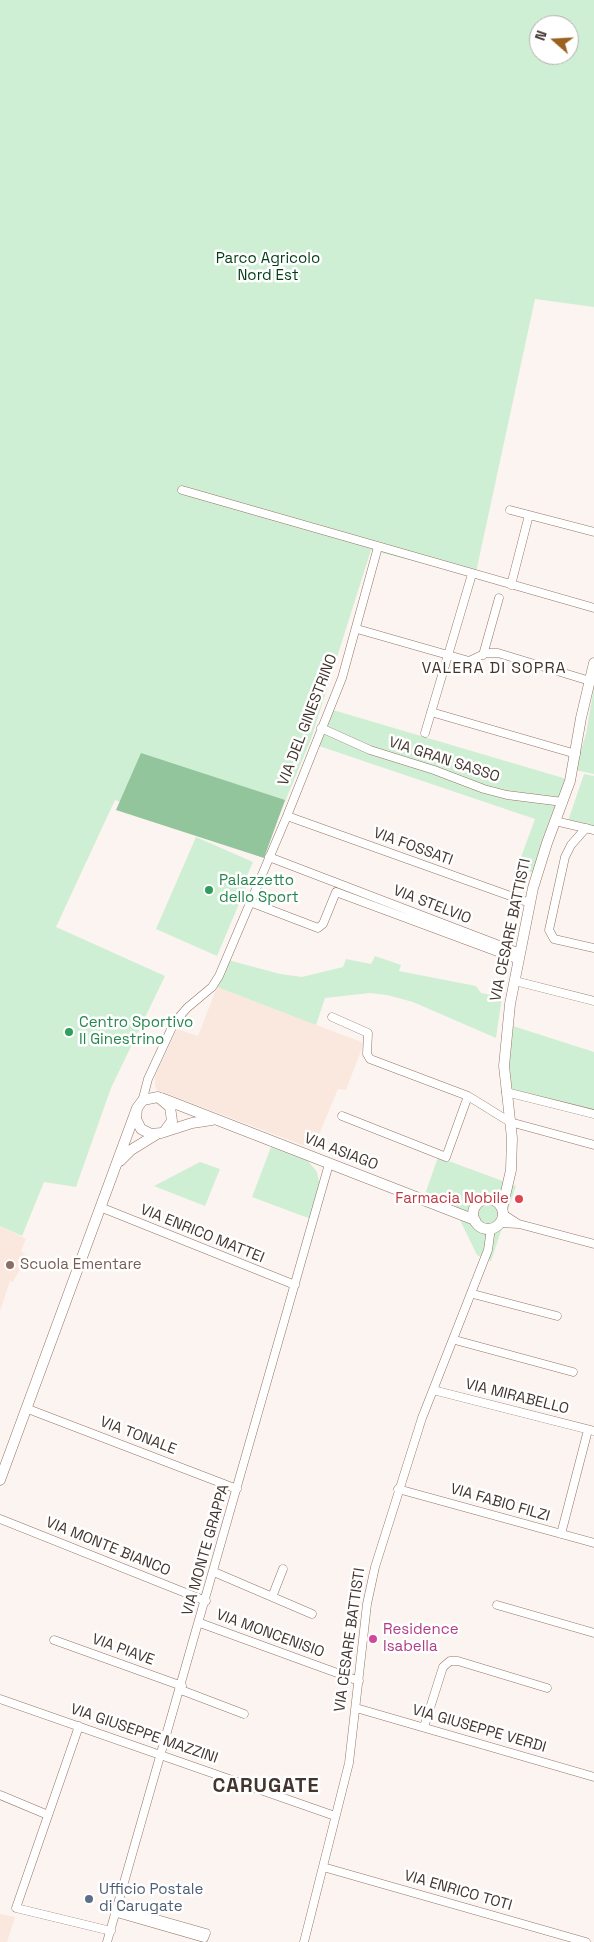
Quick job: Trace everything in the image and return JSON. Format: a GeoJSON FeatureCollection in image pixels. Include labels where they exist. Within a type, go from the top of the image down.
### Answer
{"type":"FeatureCollection","features":[{"type":"Feature","properties":{"kind":"street"},"geometry":{"type":"LineString","coordinates":[[182,490],[594,608]]}},
{"type":"Feature","properties":{"kind":"street"},"geometry":{"type":"LineString","coordinates":[[510,510],[594,532]]}},
{"type":"Feature","properties":{"kind":"street"},"geometry":{"type":"LineString","coordinates":[[511,585],[529,515]]}},
{"type":"Feature","properties":{"kind":"street","name":"VIA DEL GINESTRINO"},"geometry":{"type":"LineString","coordinates":[[0,1480],[28,1409],[115,1167],[143,1099],[148,1079],[174,1023],[218,979],[287,816],[342,678],[378,547]]}},
{"type":"Feature","properties":{"kind":"street"},"geometry":{"type":"LineString","coordinates":[[425,733],[472,574]]}},
{"type":"Feature","properties":{"kind":"street"},"geometry":{"type":"LineString","coordinates":[[483,655],[499,598]]}},
{"type":"Feature","properties":{"kind":"street"},"geometry":{"type":"LineString","coordinates":[[357,629],[471,661],[483,655],[498,653],[592,678]]}},
{"type":"Feature","properties":{"kind":"street","name":"VIA CESARE BATTISTI"},"geometry":{"type":"LineString","coordinates":[[304,1942],[349,1763],[371,1582],[398,1489],[433,1390],[473,1294],[508,1190],[512,1151],[506,1092],[505,1044],[515,981],[530,903],[540,864],[563,802],[576,754],[580,720],[592,678],[594,663]]}},
{"type":"Feature","properties":{"kind":"street"},"geometry":{"type":"LineString","coordinates":[[432,712],[576,754]]}},
{"type":"Feature","properties":{"kind":"street","name":"VIA GRAN SASSO"},"geometry":{"type":"LineString","coordinates":[[321,728],[370,750],[434,770],[484,789],[506,795],[563,802]]}},
{"type":"Feature","properties":{"kind":"street","name":"VIA FOSSATI"},"geometry":{"type":"LineString","coordinates":[[287,816],[530,903]]}},
{"type":"Feature","properties":{"kind":"street"},"geometry":{"type":"LineString","coordinates":[[555,821],[590,829]]}},
{"type":"Feature","properties":{"kind":"street"},"geometry":{"type":"LineString","coordinates":[[590,829],[571,844],[565,857],[549,930],[554,939],[594,948]]}},
{"type":"Feature","properties":{"kind":"street","name":"VIA STELVIO"},"geometry":{"type":"LineString","coordinates":[[269,857],[519,957]]}},
{"type":"Feature","properties":{"kind":"street"},"geometry":{"type":"LineString","coordinates":[[250,902],[318,928],[323,924],[336,892],[334,882]]}},
{"type":"Feature","properties":{"kind":"street","name":"VIA STELVIO"},"geometry":{"type":"LineString","coordinates":[[336,892],[519,957]]}},
{"type":"Feature","properties":{"kind":"street"},"geometry":{"type":"LineString","coordinates":[[515,981],[594,1001]]}},
{"type":"Feature","properties":{"kind":"street"},"geometry":{"type":"LineString","coordinates":[[332,1017],[368,1033],[367,1054],[369,1058],[468,1096],[510,1122],[594,1145]]}},
{"type":"Feature","properties":{"kind":"street"},"geometry":{"type":"LineString","coordinates":[[506,1092],[594,1114]]}},
{"type":"Feature","properties":{"kind":"street"},"geometry":{"type":"LineString","coordinates":[[342,1116],[446,1157],[468,1096]]}},
{"type":"Feature","properties":{"kind":"street"},"geometry":{"type":"LineString","coordinates":[[161,1098],[169,1104],[173,1115],[171,1124],[161,1133],[147,1133],[138,1126],[136,1119],[143,1099],[161,1098]]}},
{"type":"Feature","properties":{"kind":"street","name":"VIA ASIAGO"},"geometry":{"type":"LineString","coordinates":[[161,1098],[475,1220]]}},
{"type":"Feature","properties":{"kind":"street","name":"VIA ASIAGO"},"geometry":{"type":"LineString","coordinates":[[161,1133],[186,1124],[214,1120]]}},
{"type":"Feature","properties":{"kind":"street","name":"VIA DEL GINESTRINO"},"geometry":{"type":"LineString","coordinates":[[115,1167],[128,1152],[161,1133]]}},
{"type":"Feature","properties":{"kind":"street","name":"VIA CESARE BATTISTI"},"geometry":{"type":"LineString","coordinates":[[494,1200],[503,1186],[512,1151]]}},
{"type":"Feature","properties":{"kind":"street","name":"VIA MONTE GRAPPA"},"geometry":{"type":"LineString","coordinates":[[107,1942],[200,1623],[329,1164]]}},
{"type":"Feature","properties":{"kind":"street"},"geometry":{"type":"LineString","coordinates":[[457,1213],[475,1207],[483,1200],[494,1200],[499,1219]]}},
{"type":"Feature","properties":{"kind":"street"},"geometry":{"type":"LineString","coordinates":[[475,1207],[475,1220],[482,1227],[499,1219],[594,1244]]}},
{"type":"Feature","properties":{"kind":"street","name":"VIA ENRICO MATTEI"},"geometry":{"type":"LineString","coordinates":[[100,1208],[294,1285]]}},
{"type":"Feature","properties":{"kind":"street"},"geometry":{"type":"LineString","coordinates":[[473,1294],[558,1316]]}},
{"type":"Feature","properties":{"kind":"street"},"geometry":{"type":"LineString","coordinates":[[455,1340],[572,1372]]}},
{"type":"Feature","properties":{"kind":"street","name":"VIA MIRABELLO"},"geometry":{"type":"LineString","coordinates":[[433,1390],[591,1431]]}},
{"type":"Feature","properties":{"kind":"street","name":"VIA TONALE"},"geometry":{"type":"LineString","coordinates":[[28,1409],[238,1489]]}},
{"type":"Feature","properties":{"kind":"street"},"geometry":{"type":"LineString","coordinates":[[561,1534],[591,1431]]}},
{"type":"Feature","properties":{"kind":"street","name":"VIA FABIO FILZI"},"geometry":{"type":"LineString","coordinates":[[398,1489],[594,1543]]}},
{"type":"Feature","properties":{"kind":"street","name":"VIA MONTE BIANCO"},"geometry":{"type":"LineString","coordinates":[[0,1518],[206,1601]]}},
{"type":"Feature","properties":{"kind":"street"},"geometry":{"type":"LineString","coordinates":[[272,1597],[283,1569]]}},
{"type":"Feature","properties":{"kind":"street"},"geometry":{"type":"LineString","coordinates":[[214,1572],[312,1614]]}},
{"type":"Feature","properties":{"kind":"street"},"geometry":{"type":"LineString","coordinates":[[497,1605],[594,1633]]}},
{"type":"Feature","properties":{"kind":"street","name":"VIA MONCENISIO"},"geometry":{"type":"LineString","coordinates":[[200,1623],[359,1681]]}},
{"type":"Feature","properties":{"kind":"street","name":"VIA PIAVE"},"geometry":{"type":"LineString","coordinates":[[54,1640],[244,1714]]}},
{"type":"Feature","properties":{"kind":"street"},"geometry":{"type":"LineString","coordinates":[[424,1727],[443,1669],[448,1662],[458,1661],[547,1688]]}},
{"type":"Feature","properties":{"kind":"street","name":"VIA GIUSEPPE MAZZINI"},"geometry":{"type":"LineString","coordinates":[[0,1699],[335,1816]]}},
{"type":"Feature","properties":{"kind":"street","name":"VIA GIUSEPPE VERDI"},"geometry":{"type":"LineString","coordinates":[[356,1708],[594,1777]]}},
{"type":"Feature","properties":{"kind":"street"},"geometry":{"type":"LineString","coordinates":[[79,1726],[16,1908],[111,1931]]}},
{"type":"Feature","properties":{"kind":"street"},"geometry":{"type":"LineString","coordinates":[[0,1795],[48,1815]]}},
{"type":"Feature","properties":{"kind":"street","name":"VIA ENRICO TOTI"},"geometry":{"type":"LineString","coordinates":[[323,1867],[586,1942]]}},
{"type":"Feature","properties":{"kind":"street"},"geometry":{"type":"LineString","coordinates":[[117,1911],[206,1933],[204,1938],[117,1911]]}},
{"type":"Feature","properties":{"kind":"shaded area"},"geometry":{"type":"Polygon","coordinates":[[[217,987],[364,1043],[346,1090],[338,1089],[313,1149],[157,1090],[155,1076],[177,1029],[198,1036],[217,987]]]}},
{"type":"Feature","properties":{"kind":"shaded area"},"geometry":{"type":"Polygon","coordinates":[[[0,1226],[26,1239],[21,1251],[27,1256],[13,1282],[10,1281],[0,1311],[0,1226]]]}},
{"type":"Feature","properties":{"kind":"shaded area"},"geometry":{"type":"Polygon","coordinates":[[[0,1914],[15,1917],[7,1942],[0,1942],[0,1914]]]}},
{"type":"Feature","properties":{"kind":"green space","name":"Parco Agricolo Nord Est"},"geometry":{"type":"Polygon","coordinates":[[[0,0],[594,0],[594,307],[535,299],[475,577],[371,550],[311,739],[262,857],[115,800],[56,927],[165,976],[111,1088],[76,1187],[44,1182],[22,1236],[0,1226],[0,0]]]}},
{"type":"Feature","properties":{"kind":"green space"},"geometry":{"type":"Polygon","coordinates":[[[594,687],[594,774],[575,770],[586,734],[594,687]]]}},
{"type":"Feature","properties":{"kind":"green space"},"geometry":{"type":"Polygon","coordinates":[[[333,710],[570,780],[538,874],[517,868],[535,819],[319,746],[333,710]]]}},
{"type":"Feature","properties":{"kind":"green space"},"geometry":{"type":"Polygon","coordinates":[[[141,753],[285,800],[264,858],[116,810],[141,753]]]}},
{"type":"Feature","properties":{"kind":"green space"},"geometry":{"type":"Polygon","coordinates":[[[584,774],[594,776],[594,827],[568,821],[584,774]]]}},
{"type":"Feature","properties":{"kind":"green space"},"geometry":{"type":"Polygon","coordinates":[[[196,837],[253,862],[246,878],[249,880],[217,956],[156,929],[196,837]]]}},
{"type":"Feature","properties":{"kind":"green space"},"geometry":{"type":"Polygon","coordinates":[[[375,956],[401,965],[399,971],[476,986],[481,993],[502,997],[496,1038],[413,1002],[387,995],[370,993],[325,998],[316,1025],[217,987],[228,960],[280,974],[302,977],[343,967],[346,959],[371,964],[375,956]]]}},
{"type":"Feature","properties":{"kind":"green space"},"geometry":{"type":"Polygon","coordinates":[[[513,1026],[594,1052],[594,1112],[509,1089],[513,1026]]]}},
{"type":"Feature","properties":{"kind":"green space"},"geometry":{"type":"Polygon","coordinates":[[[271,1147],[307,1160],[317,1172],[320,1186],[311,1219],[252,1197],[271,1147]]]}},
{"type":"Feature","properties":{"kind":"green space"},"geometry":{"type":"Polygon","coordinates":[[[438,1157],[516,1186],[491,1261],[477,1255],[460,1220],[452,1211],[423,1200],[438,1157]]]}},
{"type":"Feature","properties":{"kind":"green space"},"geometry":{"type":"Polygon","coordinates":[[[200,1162],[220,1169],[205,1206],[154,1186],[200,1162]]]}},
{"type":"Feature","properties":{"kind":"place","name":"Palazzetto dello Sport"},"geometry":{"type":"Point","coordinates":[209,890]}},
{"type":"Feature","properties":{"kind":"place","name":"Centro Sportivo Il Ginestrino"},"geometry":{"type":"Point","coordinates":[69,1032]}},
{"type":"Feature","properties":{"kind":"place","name":"Farmacia Nobile"},"geometry":{"type":"Point","coordinates":[519,1199]}},
{"type":"Feature","properties":{"kind":"place","name":"Scuola Ementare"},"geometry":{"type":"Point","coordinates":[10,1265]}},
{"type":"Feature","properties":{"kind":"place","name":"Residence Isabella"},"geometry":{"type":"Point","coordinates":[373,1639]}},
{"type":"Feature","properties":{"kind":"place","name":"Ufficio Postale di Carugate"},"geometry":{"type":"Point","coordinates":[89,1899]}},
{"type":"Feature","properties":{"kind":"district","name":"VALERA DI SOPRA"},"geometry":{"type":"Point","coordinates":[494,669]}},
{"type":"Feature","properties":{"kind":"district","name":"CARUGATE"},"geometry":{"type":"Point","coordinates":[266,1787]}}]}
